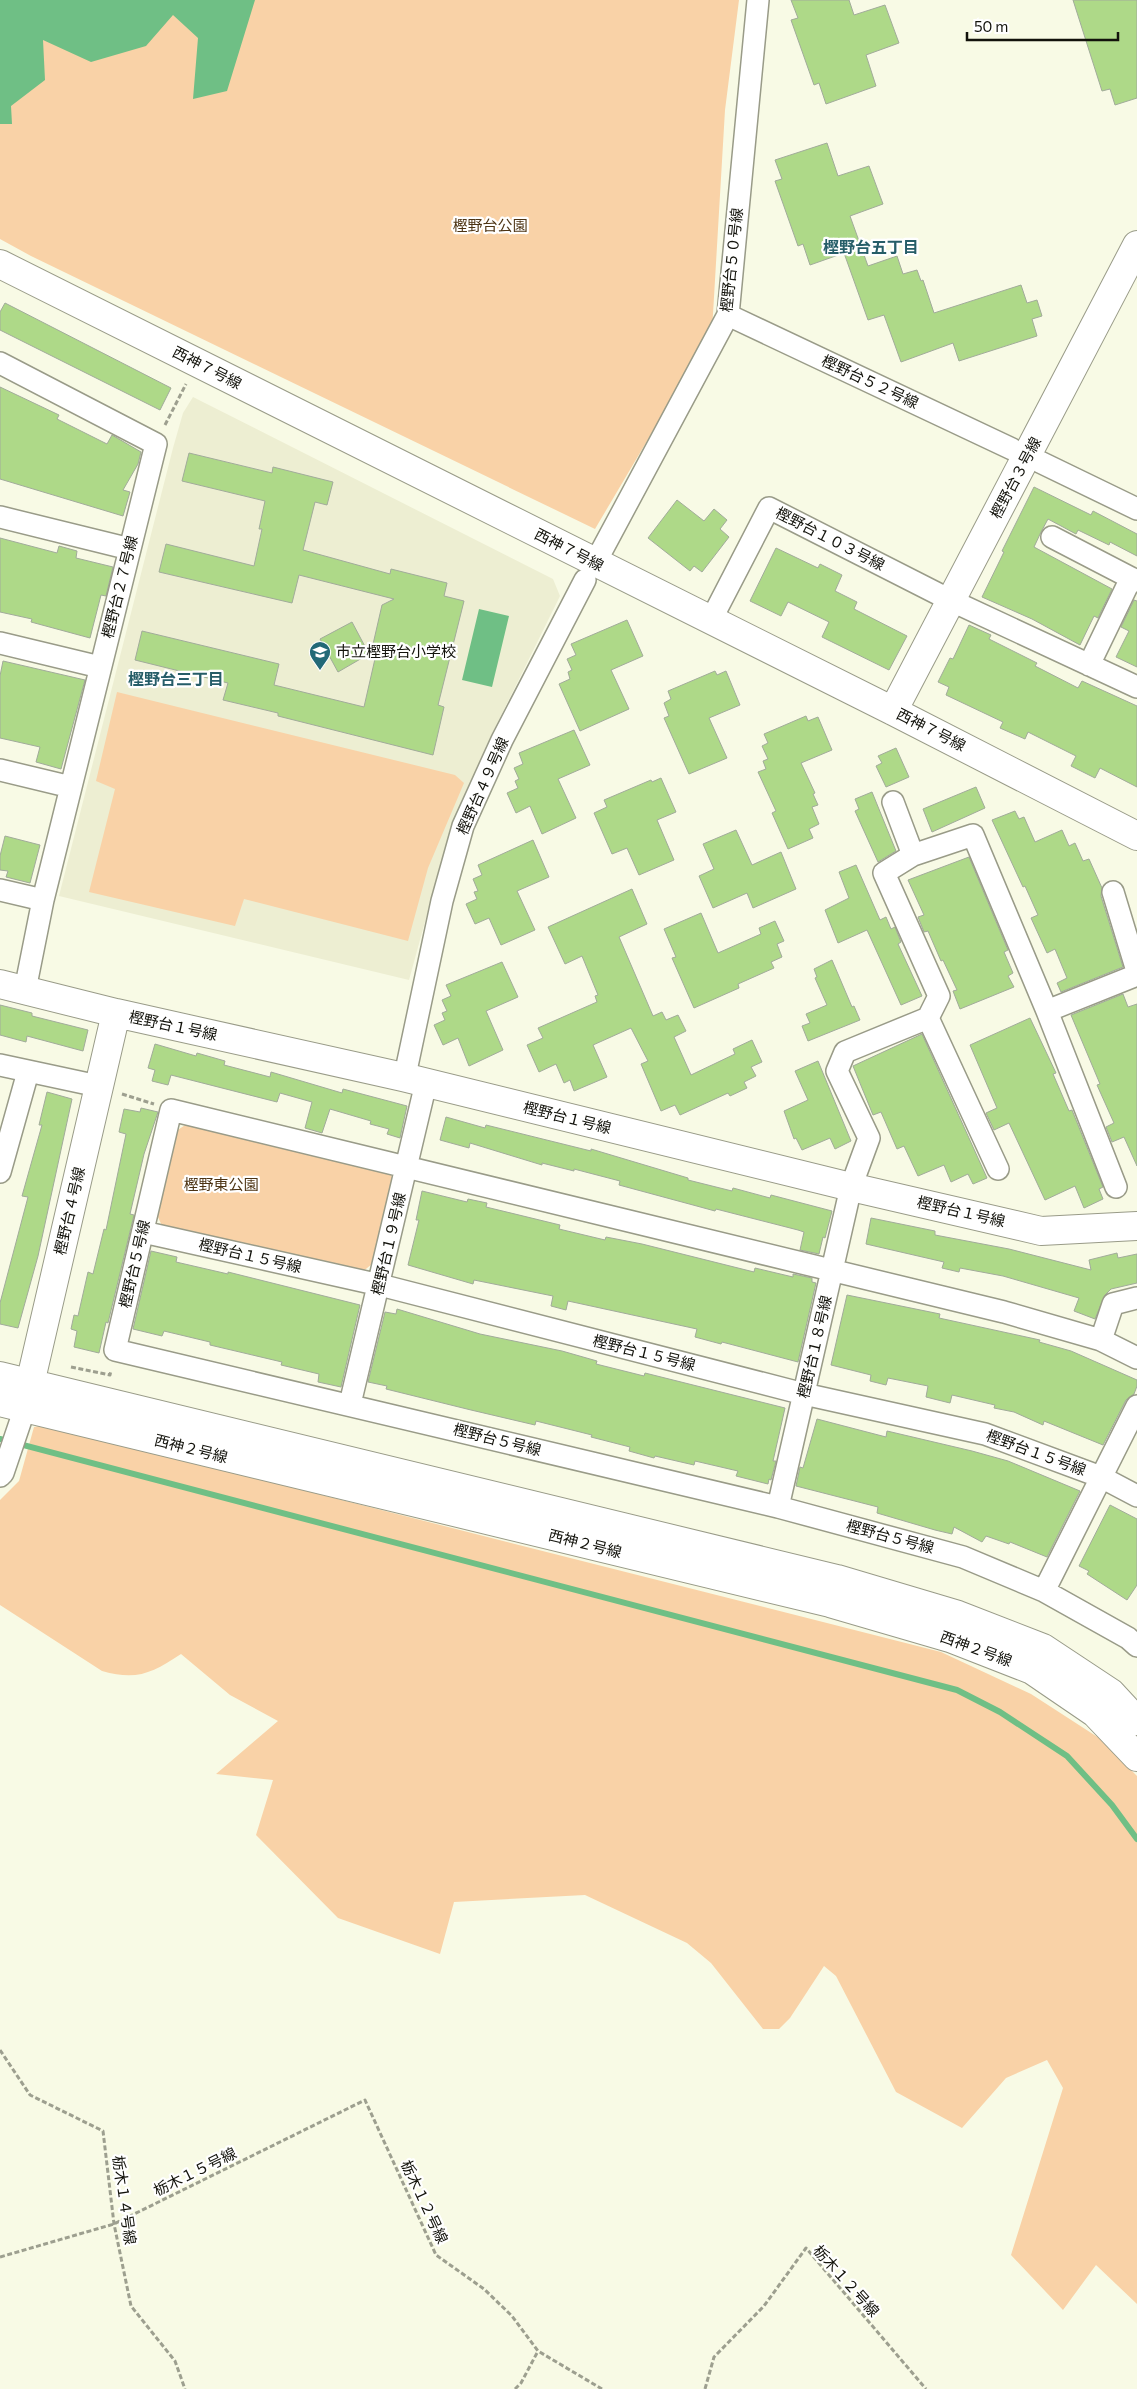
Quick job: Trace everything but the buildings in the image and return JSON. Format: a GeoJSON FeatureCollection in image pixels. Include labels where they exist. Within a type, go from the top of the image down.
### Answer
{"type":"FeatureCollection","features":[{"type":"Feature","properties":{"kind":"street","name":"樫野台５０号線"},"geometry":{"type":"LineString","coordinates":[[602,550],[728,315],[758,0]]}},
{"type":"Feature","properties":{"kind":"street","name":"樫野台３号線"},"geometry":{"type":"LineString","coordinates":[[893,710],[1137,244]]}},
{"type":"Feature","properties":{"kind":"street","name":"西神７号線"},"geometry":{"type":"LineString","coordinates":[[0,264],[893,710],[1137,836]]}},
{"type":"Feature","properties":{"kind":"street","name":"樫野台５２号線"},"geometry":{"type":"LineString","coordinates":[[728,315],[1012,449]]}},
{"type":"Feature","properties":{"kind":"street"},"geometry":{"type":"LineString","coordinates":[[0,363],[156,444]]}},
{"type":"Feature","properties":{"kind":"street","name":"樫野台２７号線"},"geometry":{"type":"LineString","coordinates":[[12,987],[43,900],[156,444]]}},
{"type":"Feature","properties":{"kind":"street"},"geometry":{"type":"LineString","coordinates":[[1040,462],[1137,509]]}},
{"type":"Feature","properties":{"kind":"street","name":"樫野台１０３号線"},"geometry":{"type":"LineString","coordinates":[[711,620],[768,508],[950,600]]}},
{"type":"Feature","properties":{"kind":"street"},"geometry":{"type":"LineString","coordinates":[[0,517],[130,549]]}},
{"type":"Feature","properties":{"kind":"street"},"geometry":{"type":"LineString","coordinates":[[1052,537],[1134,579],[1089,665]]}},
{"type":"Feature","properties":{"kind":"street","name":"樫野台４９号線"},"geometry":{"type":"LineString","coordinates":[[406,1066],[442,901],[464,826],[502,740],[585,580]]}},
{"type":"Feature","properties":{"kind":"street"},"geometry":{"type":"LineString","coordinates":[[950,600],[1137,687]]}},
{"type":"Feature","properties":{"kind":"street"},"geometry":{"type":"LineString","coordinates":[[0,643],[100,667]]}},
{"type":"Feature","properties":{"kind":"street"},"geometry":{"type":"LineString","coordinates":[[0,770],[71,787]]}},
{"type":"Feature","properties":{"kind":"street"},"geometry":{"type":"LineString","coordinates":[[893,802],[913,855]]}},
{"type":"Feature","properties":{"kind":"street"},"geometry":{"type":"LineString","coordinates":[[998,1169],[928,1018],[939,996],[884,873],[913,855],[973,836],[1047,1011],[1116,1187]]}},
{"type":"Feature","properties":{"kind":"street"},"geometry":{"type":"LineString","coordinates":[[0,890],[43,900]]}},
{"type":"Feature","properties":{"kind":"street"},"geometry":{"type":"LineString","coordinates":[[1113,892],[1137,971]]}},
{"type":"Feature","properties":{"kind":"street"},"geometry":{"type":"LineString","coordinates":[[1047,1011],[1137,975]]}},
{"type":"Feature","properties":{"kind":"street","name":"樫野台１号線"},"geometry":{"type":"LineString","coordinates":[[12,987],[1041,1231],[1137,1226]]}},
{"type":"Feature","properties":{"kind":"street","name":"樫野台４号線"},"geometry":{"type":"LineString","coordinates":[[18,1406],[116,1013]]}},
{"type":"Feature","properties":{"kind":"street","name":"樫野台１８号線"},"geometry":{"type":"LineString","coordinates":[[778,1507],[851,1187],[869,1138],[837,1071],[845,1052],[928,1018]]}},
{"type":"Feature","properties":{"kind":"street"},"geometry":{"type":"LineString","coordinates":[[0,1065],[98,1086]]}},
{"type":"Feature","properties":{"kind":"street"},"geometry":{"type":"LineString","coordinates":[[0,1172],[28,1072]]}},
{"type":"Feature","properties":{"kind":"street","name":"樫野台１９号線"},"geometry":{"type":"LineString","coordinates":[[350,1404],[380,1285],[426,1084]]}},
{"type":"Feature","properties":{"kind":"street"},"geometry":{"type":"LineString","coordinates":[[171,1110],[1004,1312],[1101,1340],[1137,1358]]}},
{"type":"Feature","properties":{"kind":"street","name":"樫野台５号線"},"geometry":{"type":"LineString","coordinates":[[171,1110],[115,1350],[350,1404],[778,1507],[963,1557],[1044,1590],[1128,1638],[1137,1646]]}},
{"type":"Feature","properties":{"kind":"street","name":"樫野台１５号線"},"geometry":{"type":"LineString","coordinates":[[143,1232],[380,1285],[804,1394],[985,1434],[1102,1476],[1137,1496]]}},
{"type":"Feature","properties":{"kind":"street"},"geometry":{"type":"LineString","coordinates":[[1101,1340],[1113,1304],[1137,1298]]}},
{"type":"Feature","properties":{"kind":"street","name":"西神２号線"},"geometry":{"type":"LineString","coordinates":[[0,1376],[18,1406],[830,1603],[950,1638],[1032,1670],[1095,1713],[1137,1757]]}},
{"type":"Feature","properties":{"kind":"street"},"geometry":{"type":"LineString","coordinates":[[0,1476],[3,1473],[9,1451],[18,1406]]}},
{"type":"Feature","properties":{"kind":"street","name":"西神２号線"},"geometry":{"type":"LineString","coordinates":[[18,1406],[836,1579],[958,1614],[1043,1648],[1111,1693],[1137,1720]]}},
{"type":"Feature","properties":{"kind":"street"},"geometry":{"type":"LineString","coordinates":[[1044,1590],[1137,1406]]}},
{"type":"Feature","properties":{"kind":"path"},"geometry":{"type":"LineString","coordinates":[[156,444],[197,363]]}},
{"type":"Feature","properties":{"kind":"path"},"geometry":{"type":"LineString","coordinates":[[98,1086],[171,1110]]}},
{"type":"Feature","properties":{"kind":"path"},"geometry":{"type":"LineString","coordinates":[[64,1365],[110,1374],[115,1350]]}},
{"type":"Feature","properties":{"kind":"path","name":"栃木１４号線"},"geometry":{"type":"LineString","coordinates":[[0,2050],[30,2095],[103,2131],[114,2224],[131,2306],[175,2361],[185,2389]]}},
{"type":"Feature","properties":{"kind":"path","name":"栃木１５号線"},"geometry":{"type":"LineString","coordinates":[[0,2257],[114,2224],[365,2100]]}},
{"type":"Feature","properties":{"kind":"path","name":"栃木１２号線"},"geometry":{"type":"LineString","coordinates":[[365,2100],[436,2255],[484,2289],[512,2316],[538,2351],[602,2389]]}},
{"type":"Feature","properties":{"kind":"path","name":"栃木１２号線"},"geometry":{"type":"LineString","coordinates":[[705,2389],[714,2357],[764,2306],[806,2248],[926,2389]]}},
{"type":"Feature","properties":{"kind":"path"},"geometry":{"type":"LineString","coordinates":[[515,2389],[521,2383],[538,2351]]}},
{"type":"Feature","properties":{"kind":"shaded area"},"geometry":{"type":"Polygon","coordinates":[[[0,0],[255,0],[227,91],[193,99],[198,38],[173,15],[146,46],[91,62],[43,40],[45,80],[11,106],[12,124],[0,124],[0,0]]]}},
{"type":"Feature","properties":{"kind":"shaded area","name":"市立樫野台小学校"},"geometry":{"type":"Polygon","coordinates":[[[193,397],[553,579],[560,596],[486,746],[440,867],[409,980],[59,896],[173,448],[183,413],[193,397]]]}},
{"type":"Feature","properties":{"kind":"shaded area"},"geometry":{"type":"Polygon","coordinates":[[[479,609],[509,616],[492,687],[462,680],[479,609]]]}},
{"type":"Feature","properties":{"kind":"green space","name":"樫野台公園"},"geometry":{"type":"Polygon","coordinates":[[[0,0],[739,0],[725,110],[712,331],[595,529],[31,256],[0,239],[0,0]]]}},
{"type":"Feature","properties":{"kind":"green space"},"geometry":{"type":"Polygon","coordinates":[[[117,692],[455,775],[464,783],[428,868],[408,941],[244,899],[235,926],[89,892],[115,789],[96,781],[117,692]]]}},
{"type":"Feature","properties":{"kind":"green space","name":"樫野東公園"},"geometry":{"type":"Polygon","coordinates":[[[190,1122],[390,1173],[393,1179],[372,1264],[361,1273],[163,1228],[157,1215],[176,1131],[190,1122]]]}},
{"type":"Feature","properties":{"kind":"green space"},"geometry":{"type":"Polygon","coordinates":[[[46,1425],[941,1652],[1031,1694],[1099,1738],[1137,1776],[1137,2304],[1096,2265],[1063,2310],[1011,2255],[1063,2088],[1047,2060],[1006,2078],[962,2128],[896,2092],[836,1976],[824,1966],[790,2018],[779,2029],[763,2029],[711,1963],[687,1943],[585,1895],[454,1902],[440,1954],[338,1918],[256,1835],[273,1780],[216,1774],[278,1721],[230,1695],[181,1654],[161,1666],[135,1675],[114,1674],[102,1671],[0,1605],[0,1500],[19,1481],[34,1427],[46,1425]]]}},
{"type":"Feature","properties":{"kind":"waterway"},"geometry":{"type":"LineString","coordinates":[[0,1439],[957,1690],[1000,1712],[1067,1756],[1112,1805],[1137,1839]]}},
{"type":"Feature","properties":{"kind":"place","name":"市立樫野台小学校"},"geometry":{"type":"Point","coordinates":[320,671]}},
{"type":"Feature","properties":{"kind":"district","name":"樫野台五丁目"},"geometry":{"type":"Point","coordinates":[871,247]}},
{"type":"Feature","properties":{"kind":"district","name":"樫野台三丁目"},"geometry":{"type":"Point","coordinates":[176,679]}}]}
